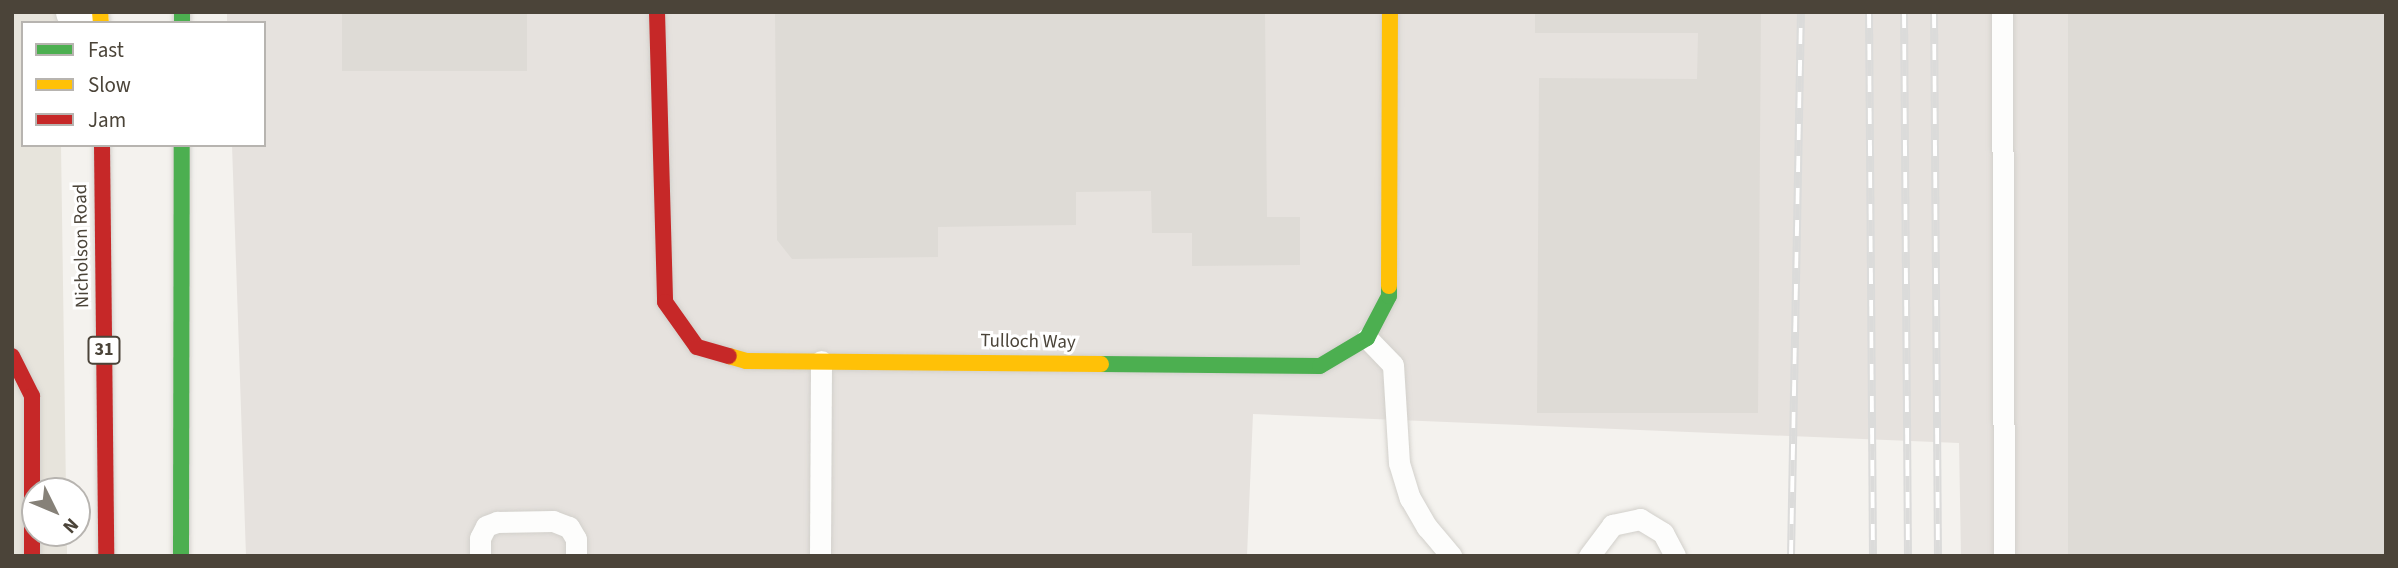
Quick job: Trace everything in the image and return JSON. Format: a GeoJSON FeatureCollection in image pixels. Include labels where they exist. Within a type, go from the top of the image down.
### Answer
{"type":"FeatureCollection","features":[{"type":"Feature","properties":{"kind":"street","name":"Tulloch Way"},"geometry":{"type":"LineString","coordinates":[[657,12],[665,302],[697,347],[746,361],[1320,366],[1367,338]]}},
{"type":"Feature","properties":{"kind":"street"},"geometry":{"type":"LineString","coordinates":[[1367,338],[1389,296],[1390,12]]}},
{"type":"Feature","properties":{"kind":"street","name":"Nicholson Road"},"geometry":{"type":"LineString","coordinates":[[102,147],[106,556]]}},
{"type":"Feature","properties":{"kind":"street"},"geometry":{"type":"LineString","coordinates":[[181,556],[182,147]]}},
{"type":"Feature","properties":{"kind":"street"},"geometry":{"type":"LineString","coordinates":[[12,356],[32,396],[32,556]]}},
{"type":"Feature","properties":{"kind":"lane"},"geometry":{"type":"LineString","coordinates":[[2002,12],[2004,556]]}},
{"type":"Feature","properties":{"kind":"lane"},"geometry":{"type":"LineString","coordinates":[[1367,338],[1393,365],[1399,463],[1410,498],[1427,527],[1451,556]]}},
{"type":"Feature","properties":{"kind":"lane"},"geometry":{"type":"LineString","coordinates":[[820,556],[821,361]]}},
{"type":"Feature","properties":{"kind":"lane"},"geometry":{"type":"LineString","coordinates":[[1589,556],[1612,525],[1640,519],[1663,533],[1675,556]]}},
{"type":"Feature","properties":{"kind":"lane"},"geometry":{"type":"LineString","coordinates":[[480,556],[480,538],[486,526],[497,522],[554,521],[569,527],[576,539],[576,556]]}},
{"type":"Feature","properties":{"kind":"shaded area"},"geometry":{"type":"Polygon","coordinates":[[[12,12],[59,12],[60,21],[21,21],[21,147],[61,147],[66,477],[21,477],[21,547],[67,547],[67,556],[12,556],[12,12]]]}},
{"type":"Feature","properties":{"kind":"shaded area"},"geometry":{"type":"Polygon","coordinates":[[[227,12],[2386,12],[2386,556],[1961,556],[1959,443],[1253,414],[1247,556],[246,556],[232,147],[266,147],[266,21],[227,21],[227,12]]]}},
{"type":"Feature","properties":{"kind":"building"},"geometry":{"type":"Polygon","coordinates":[[[342,12],[527,12],[527,71],[342,71],[342,12]]]}},
{"type":"Feature","properties":{"kind":"building"},"geometry":{"type":"Polygon","coordinates":[[[775,12],[1265,12],[1267,217],[1300,217],[1300,265],[1192,266],[1192,233],[1152,233],[1151,191],[1076,192],[1076,225],[938,227],[938,257],[792,259],[777,240],[775,12]]]}},
{"type":"Feature","properties":{"kind":"building"},"geometry":{"type":"Polygon","coordinates":[[[1535,12],[1761,12],[1758,413],[1537,413],[1539,78],[1697,79],[1698,33],[1535,33],[1535,12]]]}},
{"type":"Feature","properties":{"kind":"building"},"geometry":{"type":"Polygon","coordinates":[[[2068,12],[2386,12],[2386,556],[2068,556],[2068,12]]]}},
{"type":"Feature","properties":{"kind":"railway"},"geometry":{"type":"LineString","coordinates":[[1791,556],[1801,12]]}},
{"type":"Feature","properties":{"kind":"railway"},"geometry":{"type":"LineString","coordinates":[[1869,12],[1873,556]]}},
{"type":"Feature","properties":{"kind":"railway"},"geometry":{"type":"LineString","coordinates":[[1904,12],[1908,556]]}},
{"type":"Feature","properties":{"kind":"railway"},"geometry":{"type":"LineString","coordinates":[[1934,12],[1938,556]]}},
{"type":"Feature","properties":{"kind":"traffic: fast"},"geometry":{"type":"LineString","coordinates":[[182,12],[182,21]]}},
{"type":"Feature","properties":{"kind":"traffic: fast"},"geometry":{"type":"LineString","coordinates":[[181,556],[182,147]]}},
{"type":"Feature","properties":{"kind":"traffic: fast"},"geometry":{"type":"LineString","coordinates":[[1101,364],[1320,366],[1367,338],[1389,296],[1389,286]]}},
{"type":"Feature","properties":{"kind":"traffic: slow"},"geometry":{"type":"LineString","coordinates":[[100,12],[101,21]]}},
{"type":"Feature","properties":{"kind":"traffic: slow"},"geometry":{"type":"LineString","coordinates":[[1389,286],[1390,12]]}},
{"type":"Feature","properties":{"kind":"traffic: slow"},"geometry":{"type":"LineString","coordinates":[[729,356],[746,361],[1101,364]]}},
{"type":"Feature","properties":{"kind":"traffic: jam"},"geometry":{"type":"LineString","coordinates":[[657,12],[665,302],[697,347],[729,356]]}},
{"type":"Feature","properties":{"kind":"traffic: jam"},"geometry":{"type":"LineString","coordinates":[[102,147],[106,556]]}},
{"type":"Feature","properties":{"kind":"traffic: jam"},"geometry":{"type":"LineString","coordinates":[[12,356],[32,396],[32,556]]}}]}
